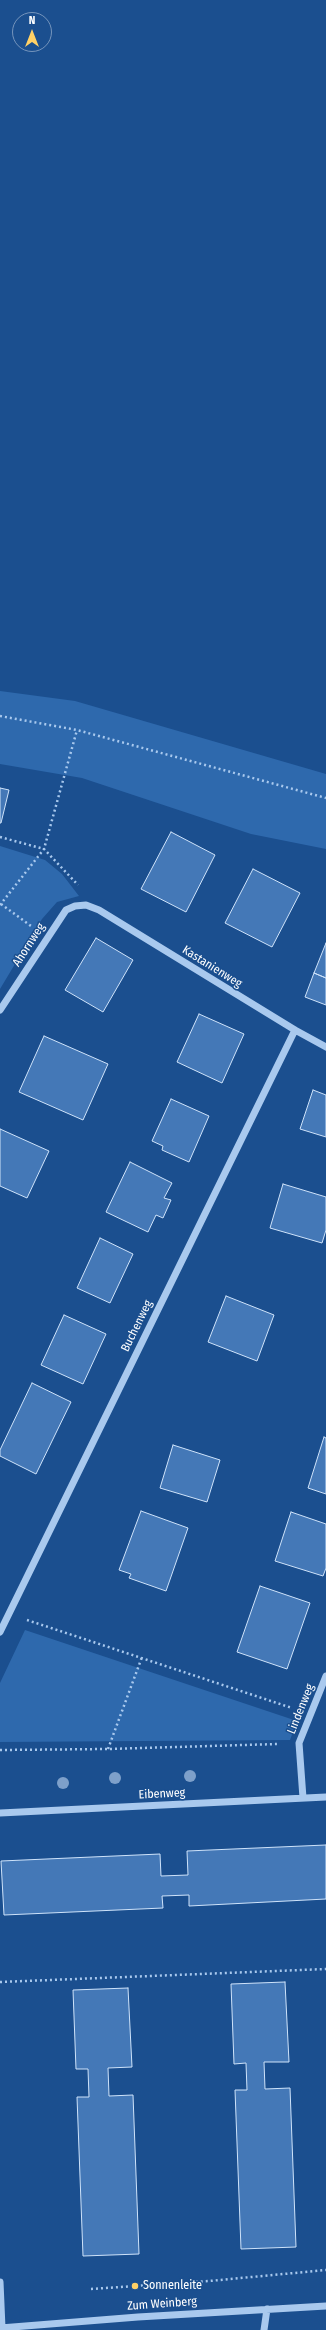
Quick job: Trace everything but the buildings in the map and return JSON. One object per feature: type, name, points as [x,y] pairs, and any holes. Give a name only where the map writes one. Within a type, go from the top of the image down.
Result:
[{"type":"street","name":"Ahornweg","points":[[0,1010],[66,910],[75,906],[86,905]]},
{"type":"street","name":"Kastanienweg","points":[[86,905],[99,910],[295,1030],[326,1047]]},
{"type":"street","name":"Buchenweg","points":[[0,1632],[295,1030]]},
{"type":"street","name":"Lindenweg","points":[[303,1798],[299,1743],[326,1676]]},
{"type":"street","name":"Eibenweg","points":[[0,1813],[326,1797]]},
{"type":"street","points":[[0,2282],[1,2328]]},
{"type":"street","name":"Zum Weinberg","points":[[1,2328],[326,2306]]},
{"type":"street","points":[[264,2330],[267,2309]]},
{"type":"path","points":[[0,716],[77,730],[326,798]]},
{"type":"path","points":[[47,938],[0,904],[44,849],[77,730]]},
{"type":"path","points":[[0,837],[44,849],[84,891],[86,905]]},
{"type":"path","points":[[8,1614],[311,1714]]},
{"type":"path","points":[[108,1749],[142,1657]]},
{"type":"path","points":[[0,1750],[108,1749],[299,1743]]},
{"type":"path","points":[[0,1982],[326,1969]]},
{"type":"path","points":[[91,2289],[209,2281],[326,2270]]},
{"type":"shaded area","points":[[0,691],[75,701],[326,774],[326,849],[251,834],[82,778],[0,764]]},
{"type":"shaded area","points":[[0,846],[45,860],[62,874],[79,896],[57,902],[42,919],[0,989]]},
{"type":"shaded area","points":[[25,1630],[297,1721],[290,1740],[0,1742],[0,1683]]},
{"type":"place","name":"Sonnenleite","points":[[135,2286]]}]
